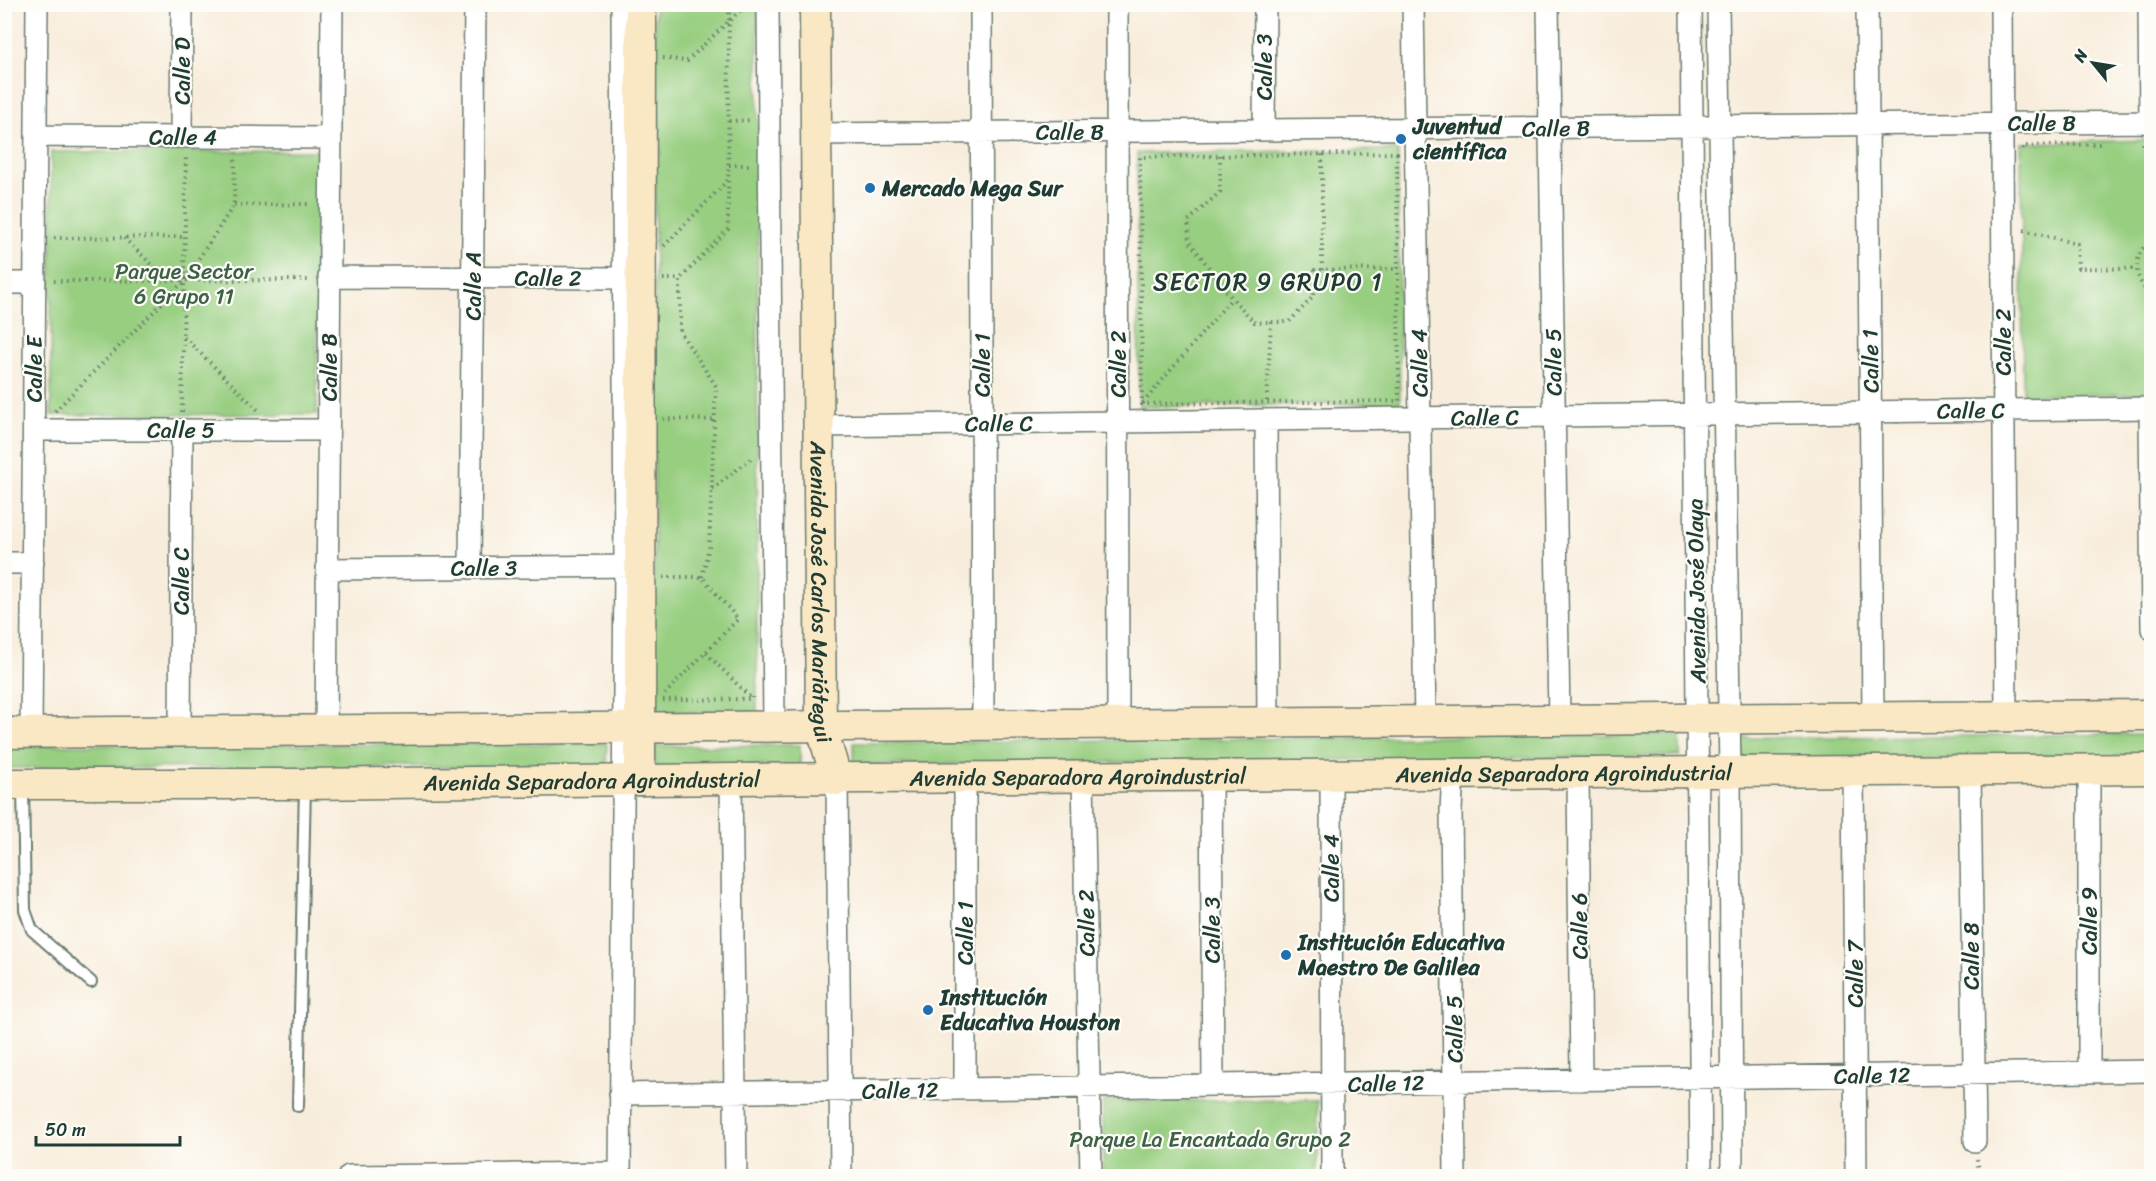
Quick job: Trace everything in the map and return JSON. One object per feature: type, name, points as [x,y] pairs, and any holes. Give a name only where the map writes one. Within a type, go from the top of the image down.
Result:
[{"type":"street","name":"Calle E","points":[[18,733],[33,563],[34,430],[41,282],[36,136],[37,4]]},
{"type":"street","name":"Calle D","points":[[182,4],[187,146]]},
{"type":"street","name":"Calle B","points":[[326,730],[332,4]]},
{"type":"street","name":"Calle A","points":[[471,568],[475,4]]},
{"type":"street","points":[[622,4],[623,278],[641,570]]},
{"type":"street","points":[[349,1176],[620,1175],[620,1094],[631,728],[641,570],[641,4]]},
{"type":"street","points":[[768,4],[774,727]]},
{"type":"street","name":"Avenida José Carlos Mariátegui","points":[[815,4],[821,726],[837,780],[841,1176]]},
{"type":"street","name":"Calle 1","points":[[981,4],[983,725]]},
{"type":"street","name":"Calle 2","points":[[1117,4],[1118,724]]},
{"type":"street","name":"Calle 3","points":[[1264,4],[1264,130]]},
{"type":"street","name":"Calle 4","points":[[1413,4],[1415,129],[1407,269],[1420,418],[1425,721]]},
{"type":"street","name":"Calle 5","points":[[1548,4],[1559,720]]},
{"type":"street","name":"Avenida José Olaya","points":[[1691,4],[1701,1176]]},
{"type":"street","name":"Avenida José Olaya","points":[[1718,4],[1730,772],[1732,1176]]},
{"type":"street","name":"Calle 1","points":[[1867,4],[1873,717]]},
{"type":"street","name":"Calle 2","points":[[2001,4],[2006,717]]},
{"type":"street","points":[[2149,4],[2151,129]]},
{"type":"street","name":"Calle B","points":[[816,134],[2002,123],[2151,129]]},
{"type":"street","name":"Calle 4","points":[[36,136],[187,146],[330,138]]},
{"type":"street","name":"Calle 2","points":[[329,278],[623,278]]},
{"type":"street","points":[[4,283],[41,282]]},
{"type":"street","points":[[2151,408],[2151,629]]},
{"type":"street","name":"Calle C","points":[[819,426],[1118,422],[1266,411],[1420,418],[2151,408]]},
{"type":"street","points":[[1266,411],[1268,722]]},
{"type":"street","name":"Calle 5","points":[[34,430],[182,421],[328,430]]},
{"type":"street","name":"Calle C","points":[[180,731],[182,421]]},
{"type":"street","points":[[4,563],[33,563]]},
{"type":"street","name":"Calle 3","points":[[327,569],[641,570]]},
{"type":"street","points":[[18,733],[2151,715]]},
{"type":"street","name":"Calle 9","points":[[2089,769],[2089,1072]]},
{"type":"street","name":"Avenida Separadora Agroindustrial","points":[[14,784],[305,784],[2151,769]]},
{"type":"street","name":"Calle 8","points":[[1970,770],[1972,1074],[1975,1141]]},
{"type":"street","name":"Calle 7","points":[[1853,771],[1856,1176]]},
{"type":"street","name":"Calle 6","points":[[1578,773],[1581,1080]]},
{"type":"street","name":"Calle 5","points":[[1454,774],[1451,810],[1455,1176]]},
{"type":"street","name":"Calle 4","points":[[1331,775],[1332,1176]]},
{"type":"street","name":"Calle 3","points":[[1211,776],[1213,1085]]},
{"type":"street","name":"Calle 1","points":[[965,777],[965,1089]]},
{"type":"street","name":"Calle 2","points":[[1083,777],[1091,1176]]},
{"type":"street","points":[[731,779],[736,1176]]},
{"type":"street","name":"Calle 12","points":[[620,1094],[2151,1071]]},
{"type":"lane","points":[[14,784],[26,910],[32,930],[91,982]]},
{"type":"lane","points":[[298,1106],[305,784]]},
{"type":"path","points":[[702,577],[709,548],[716,386],[680,333],[680,279],[728,229],[729,4]]},
{"type":"path","points":[[660,69],[660,57],[687,62],[747,4]]},
{"type":"path","points":[[752,108],[752,131]]},
{"type":"path","points":[[729,121],[752,120]]},
{"type":"path","points":[[2151,129],[2143,144],[2151,179]]},
{"type":"path","points":[[1221,130],[1220,192],[1188,221],[1189,241],[1232,298],[1254,322],[1289,322],[1313,297],[1315,270],[1407,269]]},
{"type":"path","points":[[2024,158],[2024,146],[2107,144]]},
{"type":"path","points":[[182,421],[187,146]]},
{"type":"path","points":[[1397,153],[1407,269],[1398,401],[1266,411],[1142,404],[1140,157],[1397,153]]},
{"type":"path","points":[[34,430],[184,281],[234,205],[235,154]]},
{"type":"path","points":[[752,154],[752,177]]},
{"type":"path","points":[[1322,154],[1322,270]]},
{"type":"path","points":[[729,165],[752,165]]},
{"type":"path","points":[[659,239],[659,250],[728,180]]},
{"type":"path","points":[[234,205],[315,204]]},
{"type":"path","points":[[54,226],[54,249]]},
{"type":"path","points":[[2024,242],[2024,230],[2077,244],[2078,268],[2136,269]]},
{"type":"path","points":[[54,238],[185,237]]},
{"type":"path","points":[[124,238],[168,281]]},
{"type":"path","points":[[2151,238],[2142,248],[2136,269],[2138,280],[2151,298],[2148,313],[2151,325]]},
{"type":"path","points":[[41,282],[54,270]]},
{"type":"path","points":[[41,282],[329,278]]},
{"type":"path","points":[[660,279],[680,279]]},
{"type":"path","points":[[1118,422],[1142,404],[1232,298]]},
{"type":"path","points":[[1266,411],[1271,322]]},
{"type":"path","points":[[183,337],[259,411],[248,411]]},
{"type":"path","points":[[54,400],[54,412]]},
{"type":"path","points":[[170,411],[182,421]]},
{"type":"path","points":[[182,421],[193,411]]},
{"type":"path","points":[[54,412],[66,412]]},
{"type":"path","points":[[659,419],[714,420]]},
{"type":"path","points":[[712,489],[752,458],[752,469]]},
{"type":"path","points":[[641,570],[702,577],[738,619],[659,700],[752,699],[752,688]]},
{"type":"green space","points":[[655,5],[758,5],[757,712],[654,712]]},
{"type":"green space","points":[[2151,140],[2151,394],[2023,395],[2021,143]]},
{"type":"green space","points":[[1398,150],[1400,403],[1139,407],[1137,153]]},
{"type":"green space","name":"Parque Sector 6 Grupo 11","points":[[318,151],[317,414],[51,415],[51,152]]},
{"type":"green space","points":[[1680,734],[1680,756],[854,765],[854,743]]},
{"type":"green space","points":[[2151,734],[2151,756],[1742,760],[1742,738]]},
{"type":"green space","points":[[607,744],[606,767],[5,768],[4,745]]},
{"type":"green space","points":[[800,745],[800,766],[655,767],[655,746]]},
{"type":"green space","name":"Parque La Encantada Grupo 2","points":[[1318,1100],[1317,1176],[1103,1176],[1103,1101]]},
{"type":"place","name":"Juventud científica","points":[[1401,139]]},
{"type":"place","name":"Mercado Mega Sur","points":[[870,188]]},
{"type":"place","name":"Institución Educativa Maestro De Galilea","points":[[1286,955]]},
{"type":"place","name":"Institución Educativa Houston","points":[[928,1010]]},
{"type":"district","name":"SECTOR 9 GRUPO 1","points":[[1268,282]]}]
